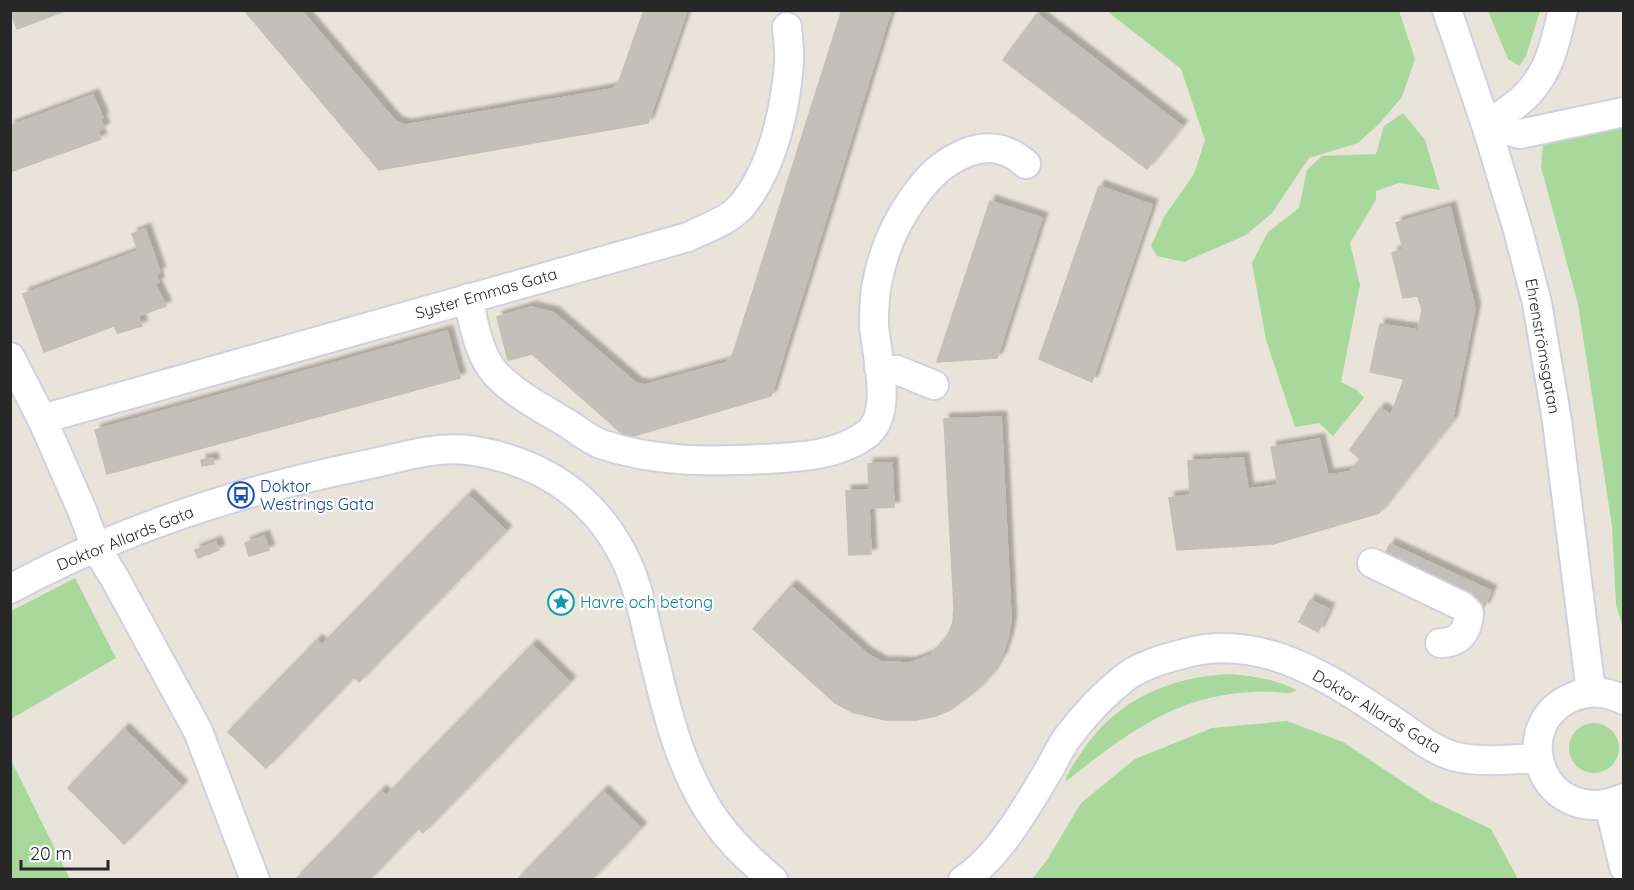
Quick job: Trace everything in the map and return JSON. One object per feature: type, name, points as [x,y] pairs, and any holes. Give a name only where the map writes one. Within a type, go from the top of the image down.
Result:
[{"type":"street","name":"Ehrenströmsgatan","points":[[1447,10],[1486,125],[1518,230],[1537,303],[1557,421],[1591,692]]},
{"type":"street","points":[[1486,125],[1512,108],[1538,82],[1548,62],[1563,10]]},
{"type":"street","name":"Syster Emmas Gata","points":[[42,419],[688,237],[724,219],[743,205],[771,151],[781,115],[789,63],[788,27]]},
{"type":"street","points":[[1486,125],[1520,134],[1623,112]]},
{"type":"street","points":[[468,298],[482,351],[497,375],[513,388],[598,443],[629,453],[671,459],[717,461],[798,457],[844,447],[869,432],[878,416],[883,396],[874,324],[876,285],[883,258],[898,220],[921,186],[949,159],[982,147],[1002,149],[1015,154],[1026,164]]},
{"type":"street","points":[[10,357],[42,419],[96,548],[198,731],[255,879]]},
{"type":"street","points":[[879,368],[897,370],[934,385]]},
{"type":"street","name":"Doktor Allards Gata","points":[[10,589],[150,525],[241,495],[326,472],[441,449],[467,450],[519,461],[550,475],[580,498],[611,534],[628,564],[640,603],[671,730],[688,774],[719,826],[751,861],[773,879]]},
{"type":"street","points":[[1372,563],[1462,606],[1469,613],[1463,634],[1450,643],[1440,643]]},
{"type":"street","name":"Doktor Allards Gata","points":[[963,879],[1000,847],[1066,739],[1100,700],[1129,675],[1160,660],[1202,649],[1226,647],[1276,655],[1342,687],[1428,745],[1457,757],[1494,760],[1539,758]]},
{"type":"street","points":[[1623,700],[1612,695],[1591,692],[1568,699],[1550,713],[1540,735],[1539,758],[1543,773],[1552,786],[1564,796],[1578,803],[1593,806],[1616,801],[1623,867]]},
{"type":"green space","points":[[1107,11],[1399,11],[1415,59],[1402,97],[1379,124],[1358,143],[1309,158],[1272,213],[1246,235],[1184,262],[1157,256],[1151,246],[1164,217],[1194,174],[1205,140],[1181,69]]},
{"type":"green space","points":[[1488,11],[1540,11],[1526,56],[1519,66],[1508,59]]},
{"type":"green space","points":[[1403,113],[1425,140],[1440,190],[1399,183],[1376,191],[1376,200],[1350,243],[1360,285],[1341,382],[1357,390],[1364,398],[1333,436],[1319,423],[1295,427],[1266,340],[1252,263],[1268,232],[1299,208],[1307,170],[1322,156],[1376,154],[1384,126]]},
{"type":"green space","points":[[1623,121],[1623,628],[1616,605],[1612,526],[1578,304],[1541,167],[1544,133]]},
{"type":"green space","points":[[75,578],[116,658],[11,719],[11,611]]},
{"type":"green space","points":[[1230,674],[1272,681],[1296,690],[1289,693],[1231,694],[1186,705],[1131,733],[1065,782],[1075,762],[1097,732],[1129,704],[1166,686],[1186,680]]},
{"type":"green space","points":[[1287,721],[1343,742],[1430,800],[1491,829],[1518,879],[1032,879],[1047,860],[1081,803],[1135,759],[1212,728]]},
{"type":"green space","points":[[1589,723],[1599,723],[1612,730],[1619,743],[1619,753],[1612,766],[1599,773],[1589,773],[1580,769],[1573,762],[1569,753],[1569,743],[1573,734],[1580,727]]},
{"type":"green space","points":[[11,760],[70,879],[11,879]]},
{"type":"building","points":[[10,10],[67,10],[17,29]]},
{"type":"building","points":[[244,10],[301,10],[396,122],[406,125],[612,89],[618,84],[644,10],[687,10],[648,123],[379,170]]},
{"type":"building","points":[[842,10],[891,10],[771,396],[627,438],[532,354],[508,360],[497,317],[531,307],[554,313],[636,383],[645,385],[725,363],[732,357]]},
{"type":"building","points":[[1037,14],[1182,126],[1147,169],[1003,60]]},
{"type":"building","points":[[93,95],[103,118],[100,119],[104,128],[98,131],[101,139],[10,172],[10,126]]},
{"type":"building","points":[[1099,186],[1152,205],[1092,382],[1039,359]]},
{"type":"building","points":[[990,201],[1042,218],[997,358],[937,362]]},
{"type":"building","points":[[1450,207],[1475,309],[1452,421],[1379,513],[1273,544],[1177,550],[1169,498],[1190,495],[1188,461],[1243,458],[1248,489],[1278,485],[1271,447],[1319,439],[1328,475],[1349,472],[1361,460],[1350,450],[1380,408],[1391,415],[1404,379],[1370,372],[1380,324],[1418,330],[1422,310],[1418,296],[1403,298],[1392,253],[1403,249],[1396,223]]},
{"type":"building","points":[[145,229],[160,272],[156,274],[159,282],[155,284],[166,306],[138,316],[142,326],[118,333],[114,326],[44,352],[23,294],[138,251],[132,234]]},
{"type":"building","points":[[447,331],[460,378],[107,474],[95,430]]},
{"type":"building","points":[[1001,417],[1011,620],[1002,656],[991,674],[977,690],[950,710],[935,716],[917,720],[885,720],[852,712],[835,703],[753,629],[791,586],[867,654],[881,662],[910,663],[931,655],[948,635],[953,622],[954,608],[944,419]]},
{"type":"building","points":[[212,458],[214,464],[202,466],[201,460]]},
{"type":"building","points":[[892,463],[894,507],[869,508],[871,554],[849,555],[846,491],[869,490],[868,464]]},
{"type":"building","points":[[468,495],[506,531],[359,682],[354,677],[266,768],[228,732],[317,640],[322,645]]},
{"type":"building","points":[[264,536],[269,550],[249,556],[245,543]]},
{"type":"building","points":[[216,542],[219,550],[198,558],[195,550]]},
{"type":"building","points":[[1390,544],[1491,591],[1484,608],[1382,560]]},
{"type":"building","points":[[1310,600],[1329,609],[1318,632],[1299,622]]},
{"type":"building","points":[[532,645],[570,682],[423,833],[418,828],[369,880],[295,880],[381,791],[386,796]]},
{"type":"building","points":[[124,729],[182,786],[124,844],[68,788]]},
{"type":"building","points":[[603,791],[641,828],[591,880],[517,880]]},
{"type":"place","name":"Doktor Westrings Gata","points":[[241,495]]},
{"type":"place","name":"Havre och betong","points":[[561,602]]}]
